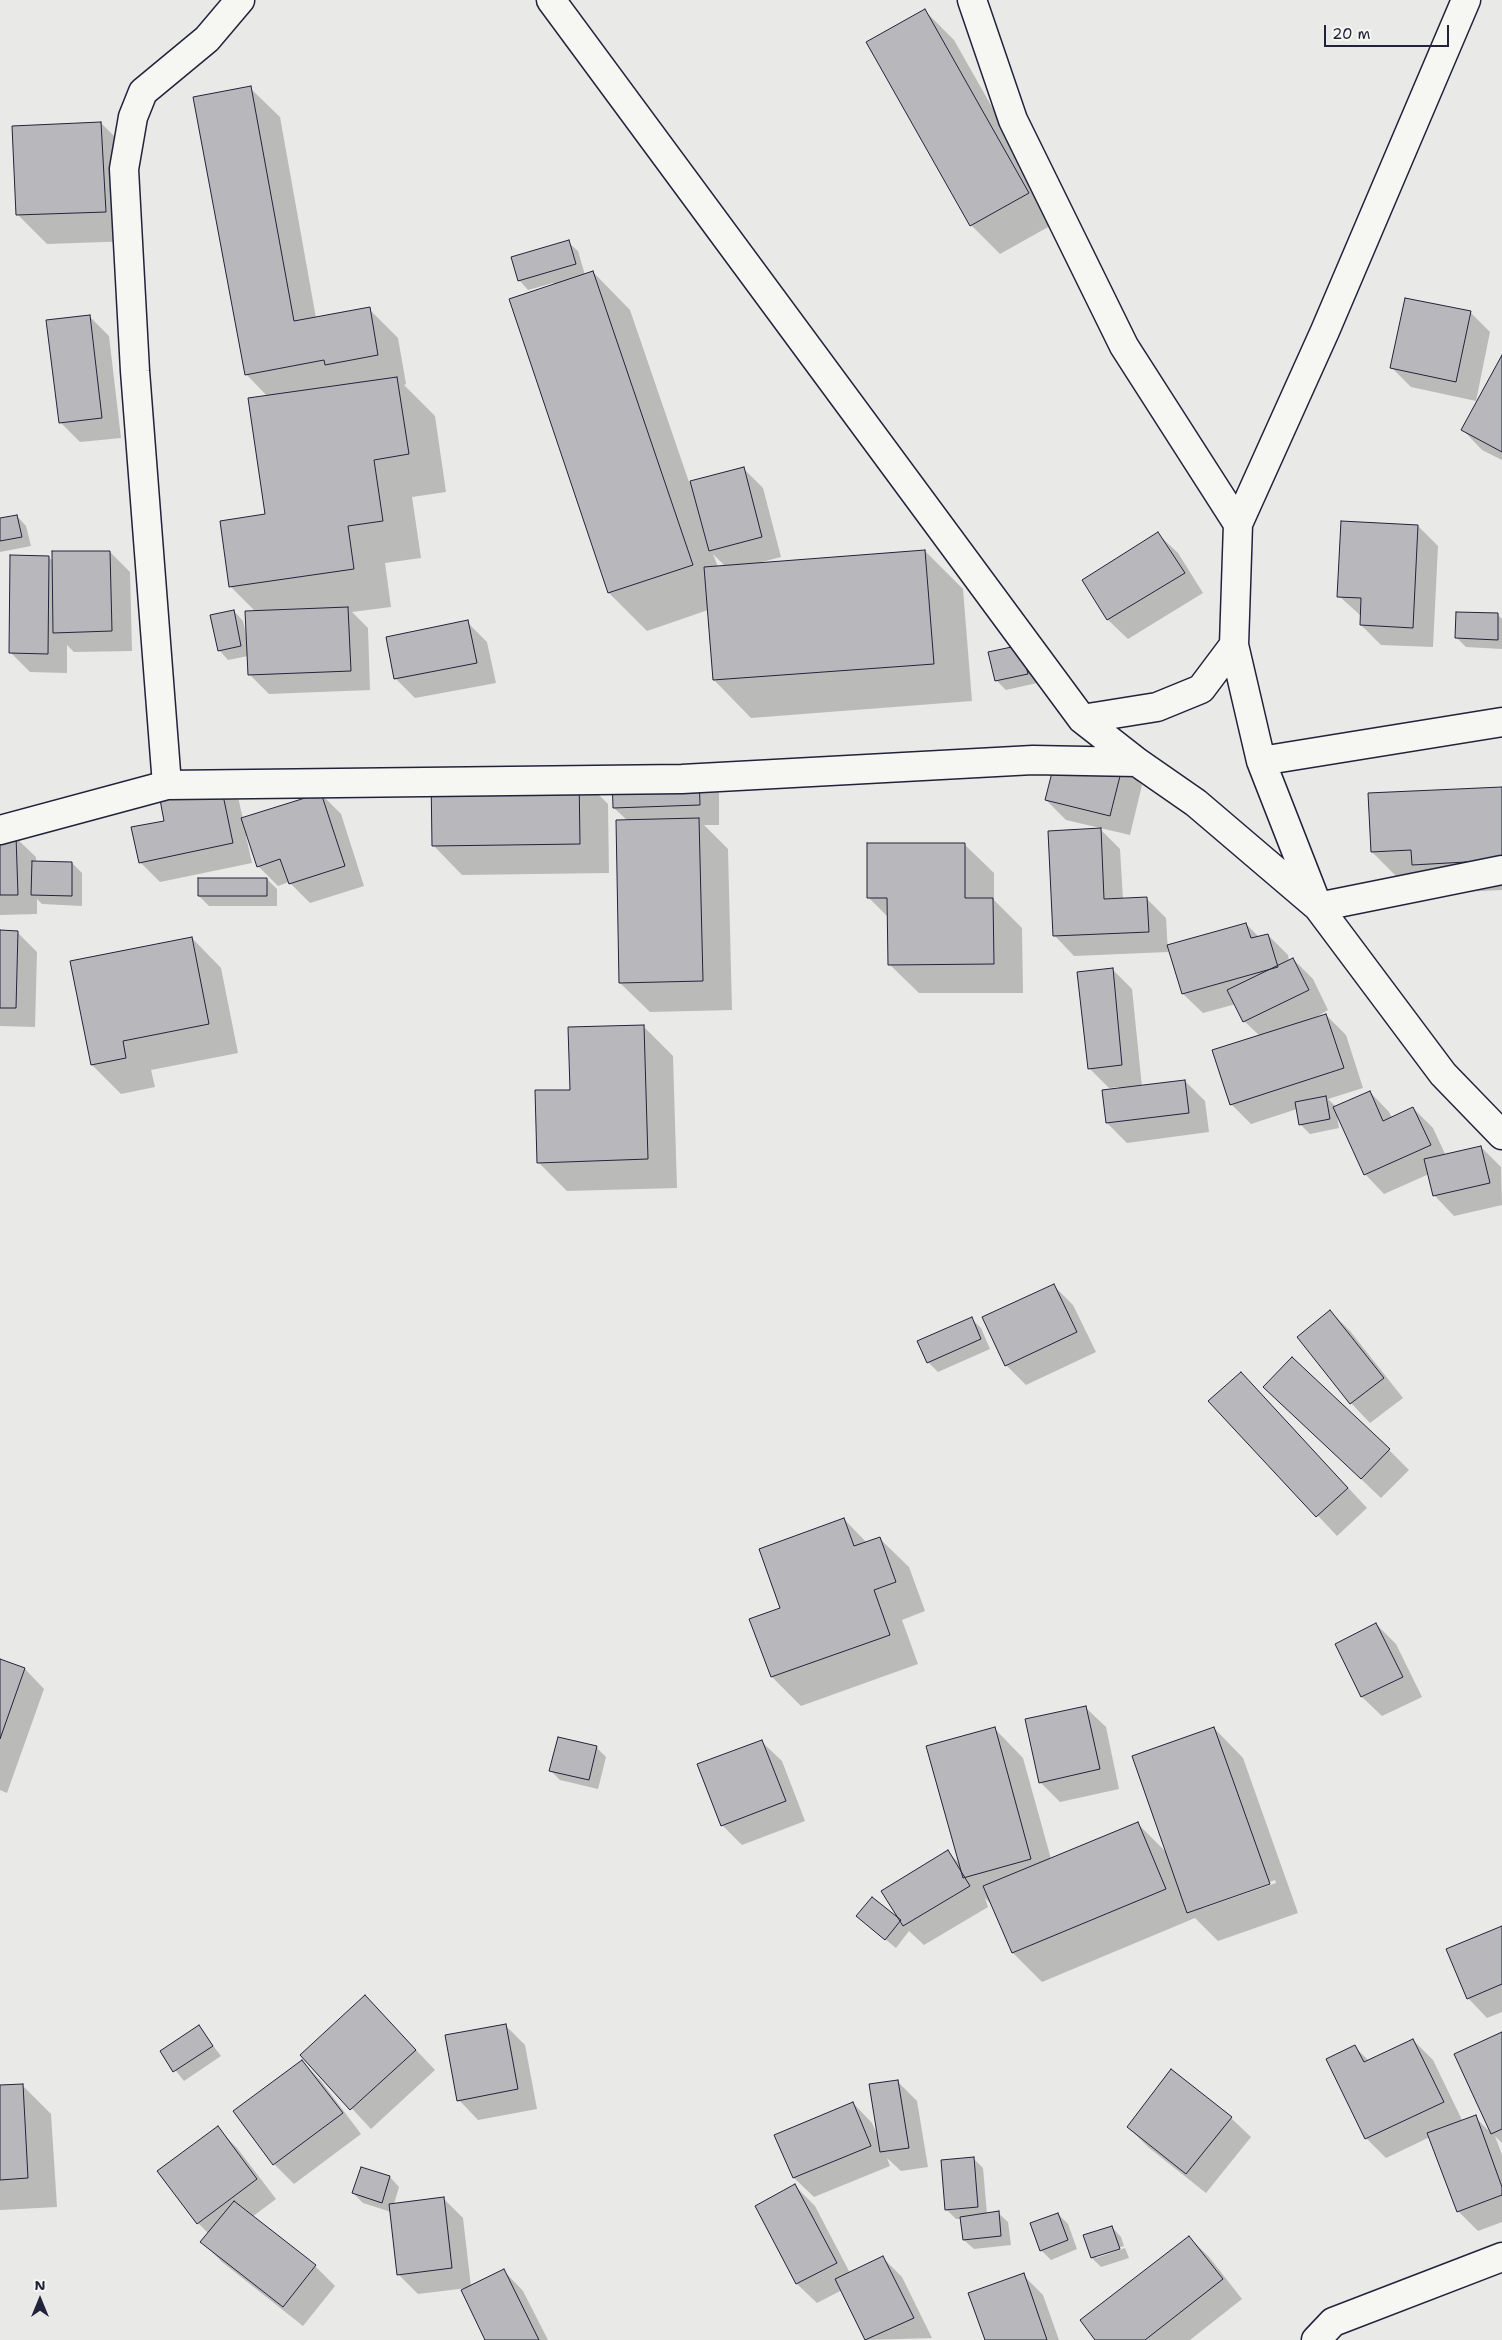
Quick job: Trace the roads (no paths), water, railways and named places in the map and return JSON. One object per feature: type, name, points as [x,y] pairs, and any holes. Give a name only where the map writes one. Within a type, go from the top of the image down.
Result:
[{"type":"street","points":[[167,785],[135,371],[124,169],[132,117],[143,92],[207,39],[240,0]]},
{"type":"street","points":[[551,0],[1082,719],[1137,762],[1196,802],[1318,907],[1443,1074],[1502,1135]]},
{"type":"street","points":[[972,0],[1013,120],[1124,346],[1238,524]]},
{"type":"street","points":[[1318,907],[1261,761],[1234,644],[1238,524],[1325,331],[1466,0]]},
{"type":"street","points":[[1082,719],[1157,707],[1200,689],[1234,644]]},
{"type":"street","points":[[1261,761],[1502,722]]},
{"type":"street","points":[[0,830],[167,785],[682,779],[1032,760],[1137,762]]},
{"type":"street","points":[[1318,907],[1502,870]]},
{"type":"street","points":[[1316,2340],[1333,2322],[1502,2257]]}]
